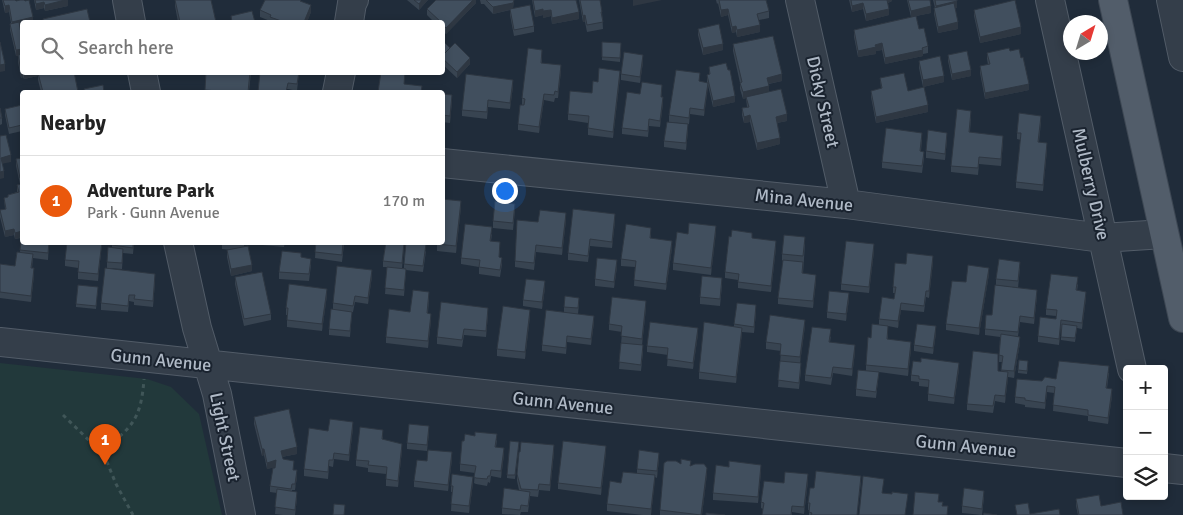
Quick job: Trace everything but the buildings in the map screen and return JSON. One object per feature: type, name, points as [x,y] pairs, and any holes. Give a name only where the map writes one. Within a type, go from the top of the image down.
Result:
[{"type":"main road","points":[[1113,0],[1183,318]]},
{"type":"street","points":[[127,0],[132,20]]},
{"type":"street","points":[[349,20],[354,0]]},
{"type":"street","name":"Dicky Street","points":[[800,0],[846,204]]},
{"type":"street","name":"Mulberry Drive","points":[[1050,0],[1131,365]]},
{"type":"street","points":[[1171,0],[1183,57]]},
{"type":"street","points":[[143,75],[146,90]]},
{"type":"street","points":[[337,90],[340,75]]},
{"type":"street","name":"Mina Avenue","points":[[445,163],[846,204],[1102,238],[1164,234]]},
{"type":"street","name":"Light Street","points":[[179,245],[197,328],[217,394],[241,515]]},
{"type":"street","name":"Gunn Avenue","points":[[0,342],[1123,464]]},
{"type":"street","points":[[1168,468],[1183,470]]},
{"type":"path","points":[[100,452],[126,430],[136,418],[141,404],[146,357]]},
{"type":"path","points":[[63,415],[100,452],[107,462],[116,484],[133,515]]},
{"type":"green space","points":[[0,363],[147,379],[171,387],[199,414],[222,515],[0,515]]},
{"type":"place","name":"Adventure Park","points":[[105,465]]}]
